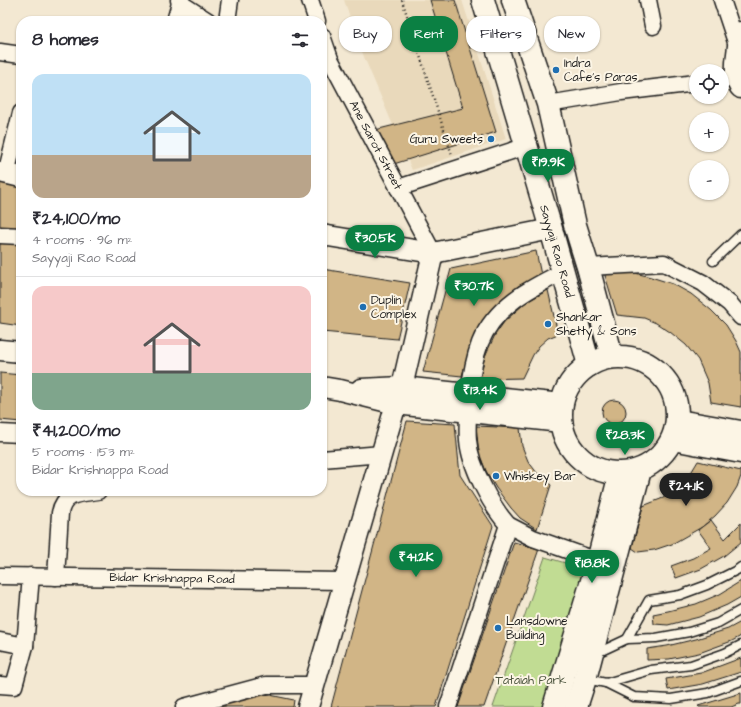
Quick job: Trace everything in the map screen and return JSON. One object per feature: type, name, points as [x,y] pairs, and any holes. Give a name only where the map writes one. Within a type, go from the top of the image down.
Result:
[{"type":"main road","name":"Sayyaji Rao Road","points":[[483,0],[527,146],[589,365]]},
{"type":"main road","name":"Sayyaji Rao Road","points":[[513,0],[548,104],[574,225],[588,267],[612,358]]},
{"type":"main road","points":[[630,358],[646,363],[660,374],[671,388],[677,404],[676,430],[665,452],[654,463],[630,472],[603,472],[588,464],[574,453],[566,438],[561,413],[567,388],[577,375],[589,365],[600,360],[630,358]]},
{"type":"main road","points":[[676,430],[741,432]]},
{"type":"main road","points":[[676,430],[741,452]]},
{"type":"main road","points":[[576,707],[581,678],[580,654],[598,561],[630,472]]},
{"type":"main road","points":[[580,654],[630,472]]},
{"type":"main road","points":[[554,707],[581,678]]},
{"type":"street","points":[[228,16],[230,0]]},
{"type":"street","points":[[310,0],[315,16]]},
{"type":"street","points":[[648,0],[652,26]]},
{"type":"street","points":[[722,0],[739,38],[733,82]]},
{"type":"street","points":[[176,16],[178,1],[200,16]]},
{"type":"street","points":[[0,52],[16,54]]},
{"type":"street","name":"Ane Sarot Street","points":[[327,61],[433,253]]},
{"type":"street","points":[[548,104],[621,92],[689,84]]},
{"type":"street","points":[[9,174],[16,138]]},
{"type":"street","points":[[398,188],[527,146]]},
{"type":"street","points":[[327,235],[433,253],[551,229]]},
{"type":"street","points":[[0,236],[16,236]]},
{"type":"street","points":[[308,707],[343,581],[399,396],[433,253]]},
{"type":"street","points":[[588,267],[664,263],[703,283],[730,304],[741,317]]},
{"type":"street","points":[[563,272],[533,287],[511,301],[492,323],[481,342],[473,366],[468,403],[468,440],[474,466],[485,491],[508,525],[533,538],[598,561]]},
{"type":"street","points":[[0,350],[16,352]]},
{"type":"street","points":[[331,388],[561,413]]},
{"type":"street","points":[[0,433],[16,434]]},
{"type":"street","points":[[327,459],[382,454]]},
{"type":"street","points":[[56,577],[61,504],[65,499],[70,496]]},
{"type":"street","points":[[448,707],[508,525]]},
{"type":"street","name":"Bidar Krishnappa Road","points":[[0,576],[343,581]]},
{"type":"street","points":[[0,685],[14,686],[25,646],[31,576]]},
{"type":"street","points":[[0,641],[25,646]]},
{"type":"street","points":[[184,707],[266,685],[314,685]]},
{"type":"lane","points":[[713,261],[741,234]]},
{"type":"lane","points":[[627,639],[649,600],[680,595],[707,585],[738,570],[741,567]]},
{"type":"lane","points":[[580,654],[627,639],[656,638],[689,632],[718,622],[741,610]]},
{"type":"lane","points":[[581,678],[691,665],[741,645]]},
{"type":"lane","points":[[581,678],[634,697],[671,699],[708,693],[741,681]]},
{"type":"path","points":[[402,0],[456,169]]},
{"type":"shaded area","points":[[344,0],[462,0],[467,16],[466,52],[478,52],[506,139],[412,170],[362,52],[392,52],[392,16],[350,16]]},
{"type":"green space","name":"Tataiah Park","points":[[545,557],[589,570],[551,707],[493,707]]},
{"type":"building","points":[[430,0],[455,0],[466,35],[466,52],[471,52],[496,132],[381,168],[375,130],[463,108],[446,52],[458,52],[458,16],[435,16]]},
{"type":"building","points":[[0,175],[16,179],[16,229],[0,231]]},
{"type":"building","points":[[0,241],[16,241],[16,325],[0,323]]},
{"type":"building","points":[[536,251],[541,275],[518,286],[499,303],[481,325],[470,347],[462,376],[423,372],[451,269]]},
{"type":"building","name":"Duplin Complex","points":[[327,270],[410,283],[397,339],[327,332]]},
{"type":"building","points":[[604,272],[635,273],[673,284],[691,294],[711,310],[726,325],[741,352],[741,407],[711,402],[708,383],[698,360],[686,345],[670,332],[656,323],[644,318],[617,315]]},
{"type":"building","points":[[548,290],[558,334],[548,338],[539,346],[522,378],[479,379],[485,356],[495,335],[504,322],[525,303]]},
{"type":"building","points":[[0,373],[16,375],[16,422],[0,420]]},
{"type":"building","points":[[614,400],[619,401],[625,407],[625,417],[619,423],[614,424],[609,423],[603,417],[602,412],[603,407],[609,401]]},
{"type":"building","points":[[407,421],[455,424],[460,475],[493,526],[436,707],[331,707]]},
{"type":"building","points":[[476,426],[520,428],[522,446],[528,461],[537,473],[551,485],[537,529],[520,518],[496,488],[486,471],[479,454]]},
{"type":"building","points":[[698,461],[741,471],[741,476],[737,487],[727,503],[702,527],[672,544],[654,550],[638,552],[632,548],[643,506],[663,498],[674,491],[692,471]]},
{"type":"building","points":[[711,520],[725,539],[741,523],[741,542],[724,556],[701,569],[676,578],[671,566],[693,558],[711,548],[698,530]]},
{"type":"building","name":"Lansdowne Building","points":[[514,542],[539,549],[484,707],[458,707]]},
{"type":"building","points":[[741,581],[741,597],[727,605],[699,617],[668,625],[654,624],[653,614],[696,604],[720,594]]},
{"type":"building","points":[[741,622],[741,636],[732,641],[699,653],[669,659],[647,660],[647,649],[696,639],[728,629]]},
{"type":"building","points":[[741,658],[741,672],[703,684],[668,690],[666,679],[701,673]]},
{"type":"building","points":[[260,693],[294,700],[293,707],[214,707]]},
{"type":"building","points":[[741,693],[741,704],[731,707],[698,706]]},
{"type":"place","name":"Indra Cafe's Paras","points":[[556,70]]},
{"type":"place","name":"Guru Sweets","points":[[491,139]]},
{"type":"place","name":"Duplin Complex","points":[[363,307]]},
{"type":"place","name":"Shankar Shetty & Sons","points":[[548,324]]},
{"type":"place","name":"Whiskey Bar","points":[[496,476]]},
{"type":"place","name":"Lansdowne Building","points":[[498,628]]}]
